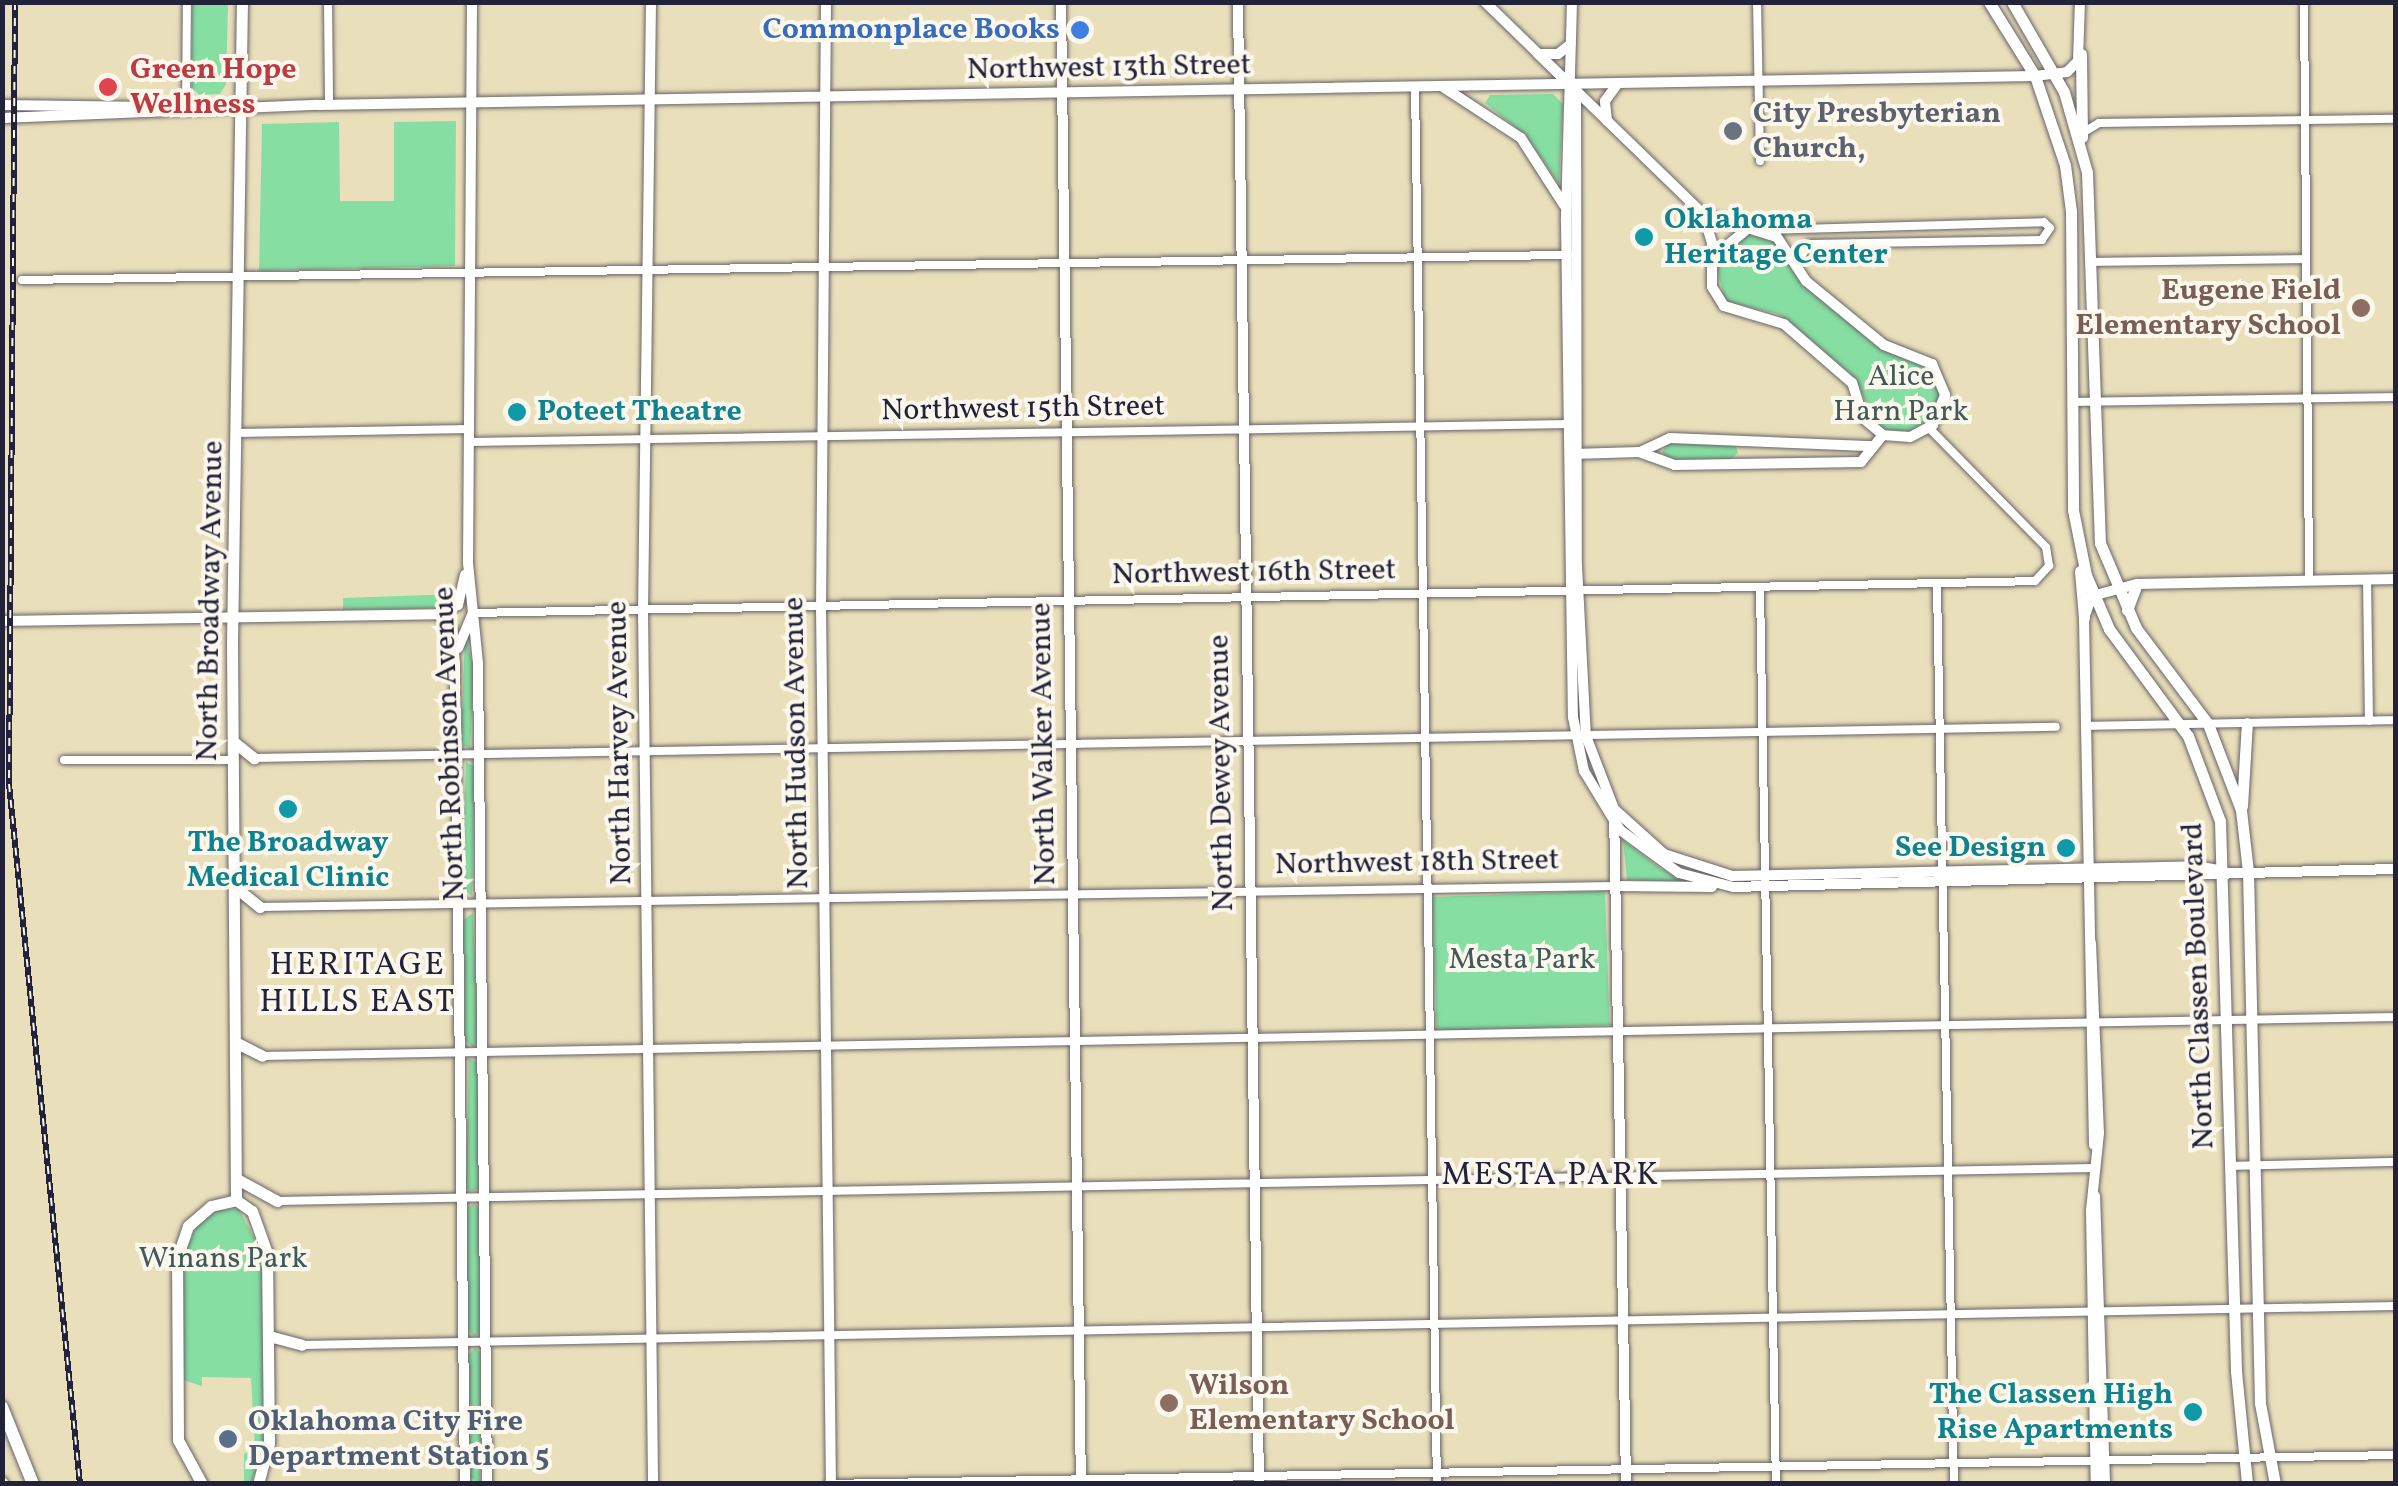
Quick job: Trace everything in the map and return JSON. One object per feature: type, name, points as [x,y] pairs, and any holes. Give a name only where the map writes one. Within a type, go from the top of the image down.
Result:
[{"type":"highway","points":[[2,1406],[33,1484]]},
{"type":"main road","name":"North Broadway Avenue","points":[[236,1200],[233,618],[242,2]]},
{"type":"main road","name":"North Classen Boulevard","points":[[1989,2],[2035,76],[2065,165],[2072,262],[2072,510],[2092,596],[2119,645],[2181,724],[2216,804],[2224,872],[2234,1310],[2246,1484]]},
{"type":"main road","name":"North Classen Boulevard","points":[[2012,2],[2057,75],[2082,136],[2091,262],[2096,527],[2115,588],[2208,724],[2241,810],[2248,872],[2257,1309],[2268,1458],[2274,1484]]},
{"type":"main road","points":[[2081,54],[2082,136]]},
{"type":"main road","points":[[2072,262],[2091,262]]},
{"type":"main road","points":[[2080,552],[2084,618]]},
{"type":"main road","points":[[2127,610],[2137,584]]},
{"type":"main road","points":[[2241,810],[2246,723]]},
{"type":"main road","points":[[234,741],[254,758]]},
{"type":"main road","points":[[235,887],[260,907]]},
{"type":"main road","points":[[237,1044],[262,1056]]},
{"type":"main road","points":[[237,1179],[277,1201]]},
{"type":"main road","points":[[202,1484],[178,1440],[177,1258],[188,1226],[211,1206],[236,1200],[252,1211],[267,1244],[269,1336],[264,1470],[258,1484]]},
{"type":"main road","points":[[269,1336],[302,1345]]},
{"type":"street","points":[[186,108],[187,2]]},
{"type":"street","points":[[328,2],[329,105]]},
{"type":"street","name":"North Robinson Avenue","points":[[472,2],[468,563],[480,756],[488,1484]]},
{"type":"street","name":"North Harvey Avenue","points":[[651,2],[643,610],[653,1484]]},
{"type":"street","name":"North Hudson Avenue","points":[[826,2],[821,606],[829,1484]]},
{"type":"street","name":"North Walker Avenue","points":[[1061,2],[1066,601],[1081,1481]]},
{"type":"street","name":"North Dewey Avenue","points":[[1238,2],[1259,1480]]},
{"type":"street","points":[[1485,2],[1702,214],[1782,240],[1796,268],[1884,345],[1932,364],[1945,394],[1929,428],[1910,437],[1882,435],[1864,418],[1852,382],[1784,324],[1724,306],[1712,287],[1712,258],[1702,214]]},
{"type":"street","points":[[1570,254],[1577,222],[1572,2]]},
{"type":"street","points":[[1756,2],[1760,161]]},
{"type":"street","points":[[2057,75],[2072,68],[2081,54],[2080,2]]},
{"type":"street","points":[[2304,2],[2309,580]]},
{"type":"street","points":[[1538,54],[1558,54],[1572,44]]},
{"type":"street","points":[[1527,85],[1538,54]]},
{"type":"street","name":"Northwest 13th Street","points":[[5,118],[329,105],[1527,85],[1574,88],[1618,83],[2057,75]]},
{"type":"street","points":[[1604,120],[1605,102],[1618,83]]},
{"type":"street","points":[[1415,87],[1437,1484]]},
{"type":"street","points":[[1442,87],[1521,138],[1577,222]]},
{"type":"street","points":[[1574,88],[1566,210],[1575,592],[1584,771],[1614,823],[1666,866],[1733,887]]},
{"type":"street","name":"Northwest 13th Street","points":[[5,105],[117,102],[163,109]]},
{"type":"street","points":[[2084,111],[2099,123]]},
{"type":"street","points":[[1576,132],[1587,119],[1604,120]]},
{"type":"street","points":[[2082,136],[2099,123],[2396,119]]},
{"type":"street","points":[[1712,258],[1728,239],[1754,230],[2044,222],[2050,232],[2042,240],[1809,244],[1798,252],[1796,268]]},
{"type":"street","points":[[1908,226],[1908,242]]},
{"type":"street","points":[[22,280],[1570,254]]},
{"type":"street","points":[[2091,262],[2306,259]]},
{"type":"street","points":[[2074,402],[2396,397]]},
{"type":"street","name":"Northwest 15th Street","points":[[470,442],[1572,424]]},
{"type":"street","name":"Northwest 16th Street","points":[[473,614],[2035,581],[2049,566],[2046,546],[1929,428]]},
{"type":"street","points":[[238,433],[470,429]]},
{"type":"street","points":[[1639,452],[1674,466],[1861,462],[1882,435]]},
{"type":"street","points":[[1572,454],[1639,452],[1670,438],[1728,437],[1742,443],[1873,446]]},
{"type":"street","points":[[1742,443],[1743,464]]},
{"type":"street","points":[[6,621],[438,614],[458,605],[468,563]]},
{"type":"street","points":[[2105,1484],[2100,1460],[2084,618],[2092,596],[2137,584],[2396,578]]},
{"type":"street","points":[[2367,579],[2369,721]]},
{"type":"street","points":[[1937,586],[1954,1484]]},
{"type":"street","points":[[1760,589],[1776,1484]]},
{"type":"street","points":[[438,614],[452,630],[455,666]]},
{"type":"street","points":[[455,666],[462,627],[473,614]]},
{"type":"street","name":"North Robinson Avenue","points":[[455,666],[464,1484]]},
{"type":"street","points":[[2086,726],[2396,720]]},
{"type":"street","points":[[254,758],[2056,727]]},
{"type":"street","points":[[1580,736],[1614,808],[1646,841],[1682,863],[1724,875],[1765,881],[1943,878],[2088,874],[2145,866],[2214,866],[2224,872]]},
{"type":"street","points":[[64,760],[234,760]]},
{"type":"street","points":[[1614,808],[1626,1484]]},
{"type":"street","points":[[2145,866],[2145,879]]},
{"type":"street","points":[[2088,874],[2145,879],[2224,872],[2396,869]]},
{"type":"street","points":[[1615,886],[1733,887],[1765,881]]},
{"type":"street","name":"Northwest 18th Street","points":[[260,907],[1615,886]]},
{"type":"street","points":[[262,1056],[2396,1017]]},
{"type":"street","points":[[2231,1166],[2396,1162]]},
{"type":"street","points":[[277,1201],[2094,1168]]},
{"type":"street","points":[[302,1345],[2396,1306]]},
{"type":"street","points":[[829,1484],[1259,1480],[1436,1472],[2396,1454]]},
{"type":"street","points":[[2096,1484],[2100,1460]]},
{"type":"street","points":[[264,1470],[269,1484]]},
{"type":"green space","points":[[192,3],[228,3],[226,84],[220,94],[199,95],[192,87]]},
{"type":"green space","points":[[1553,94],[1563,104],[1559,184],[1526,136],[1485,103],[1490,95]]},
{"type":"green space","points":[[456,121],[455,266],[259,271],[262,124],[339,122],[340,201],[394,201],[394,122]]},
{"type":"green space","name":"Alice Harn Park","points":[[1747,234],[1775,242],[1798,279],[1883,350],[1931,369],[1940,393],[1932,418],[1906,434],[1881,428],[1850,373],[1778,314],[1725,301],[1716,265]]},
{"type":"green space","points":[[1668,442],[1735,444],[1738,453],[1730,460],[1671,461],[1662,453]]},
{"type":"green space","points":[[457,594],[454,604],[440,608],[343,610],[343,598]]},
{"type":"green space","points":[[465,633],[474,670],[470,749],[461,745]]},
{"type":"green space","points":[[466,762],[475,767],[472,896],[462,889]]},
{"type":"green space","points":[[1623,840],[1661,869],[1686,882],[1627,880]]},
{"type":"green space","name":"Mesta Park","points":[[1605,891],[1610,1025],[1437,1031],[1432,897]]},
{"type":"green space","points":[[473,913],[478,1041],[473,1047],[464,1040],[463,920]]},
{"type":"green space","points":[[469,1059],[477,1062],[480,1188],[472,1191],[466,1188]]},
{"type":"green space","points":[[474,1204],[479,1208],[481,1333],[474,1336],[468,1330],[466,1209]]},
{"type":"green space","name":"Winans Park","points":[[239,1209],[263,1255],[264,1448],[251,1483],[244,1482],[244,1454],[255,1447],[251,1378],[202,1377],[202,1386],[183,1380],[183,1256],[199,1222],[217,1210]]},
{"type":"green space","points":[[475,1348],[482,1354],[480,1484],[469,1477],[468,1355]]},
{"type":"railway","points":[[15,2],[9,784],[80,1484]]},
{"type":"place","name":"Commonplace Books","points":[[1080,30]]},
{"type":"place","name":"Green Hope Wellness","points":[[108,87]]},
{"type":"place","name":"City Presbyterian Church,","points":[[1733,131]]},
{"type":"place","name":"Oklahoma Heritage Center","points":[[1644,237]]},
{"type":"place","name":"Eugene Field Elementary School","points":[[2361,308]]},
{"type":"place","name":"Poteet Theatre","points":[[517,412]]},
{"type":"place","name":"The Broadway Medical Clinic","points":[[288,809]]},
{"type":"place","name":"See Design","points":[[2066,848]]},
{"type":"place","name":"Wilson Elementary School","points":[[1169,1403]]},
{"type":"place","name":"The Classen High Rise Apartments","points":[[2193,1412]]},
{"type":"place","name":"Oklahoma City Fire Department Station 5","points":[[228,1439]]},
{"type":"district","name":"HERITAGE HILLS EAST","points":[[358,986]]},
{"type":"district","name":"MESTA PARK","points":[[1551,1176]]}]
